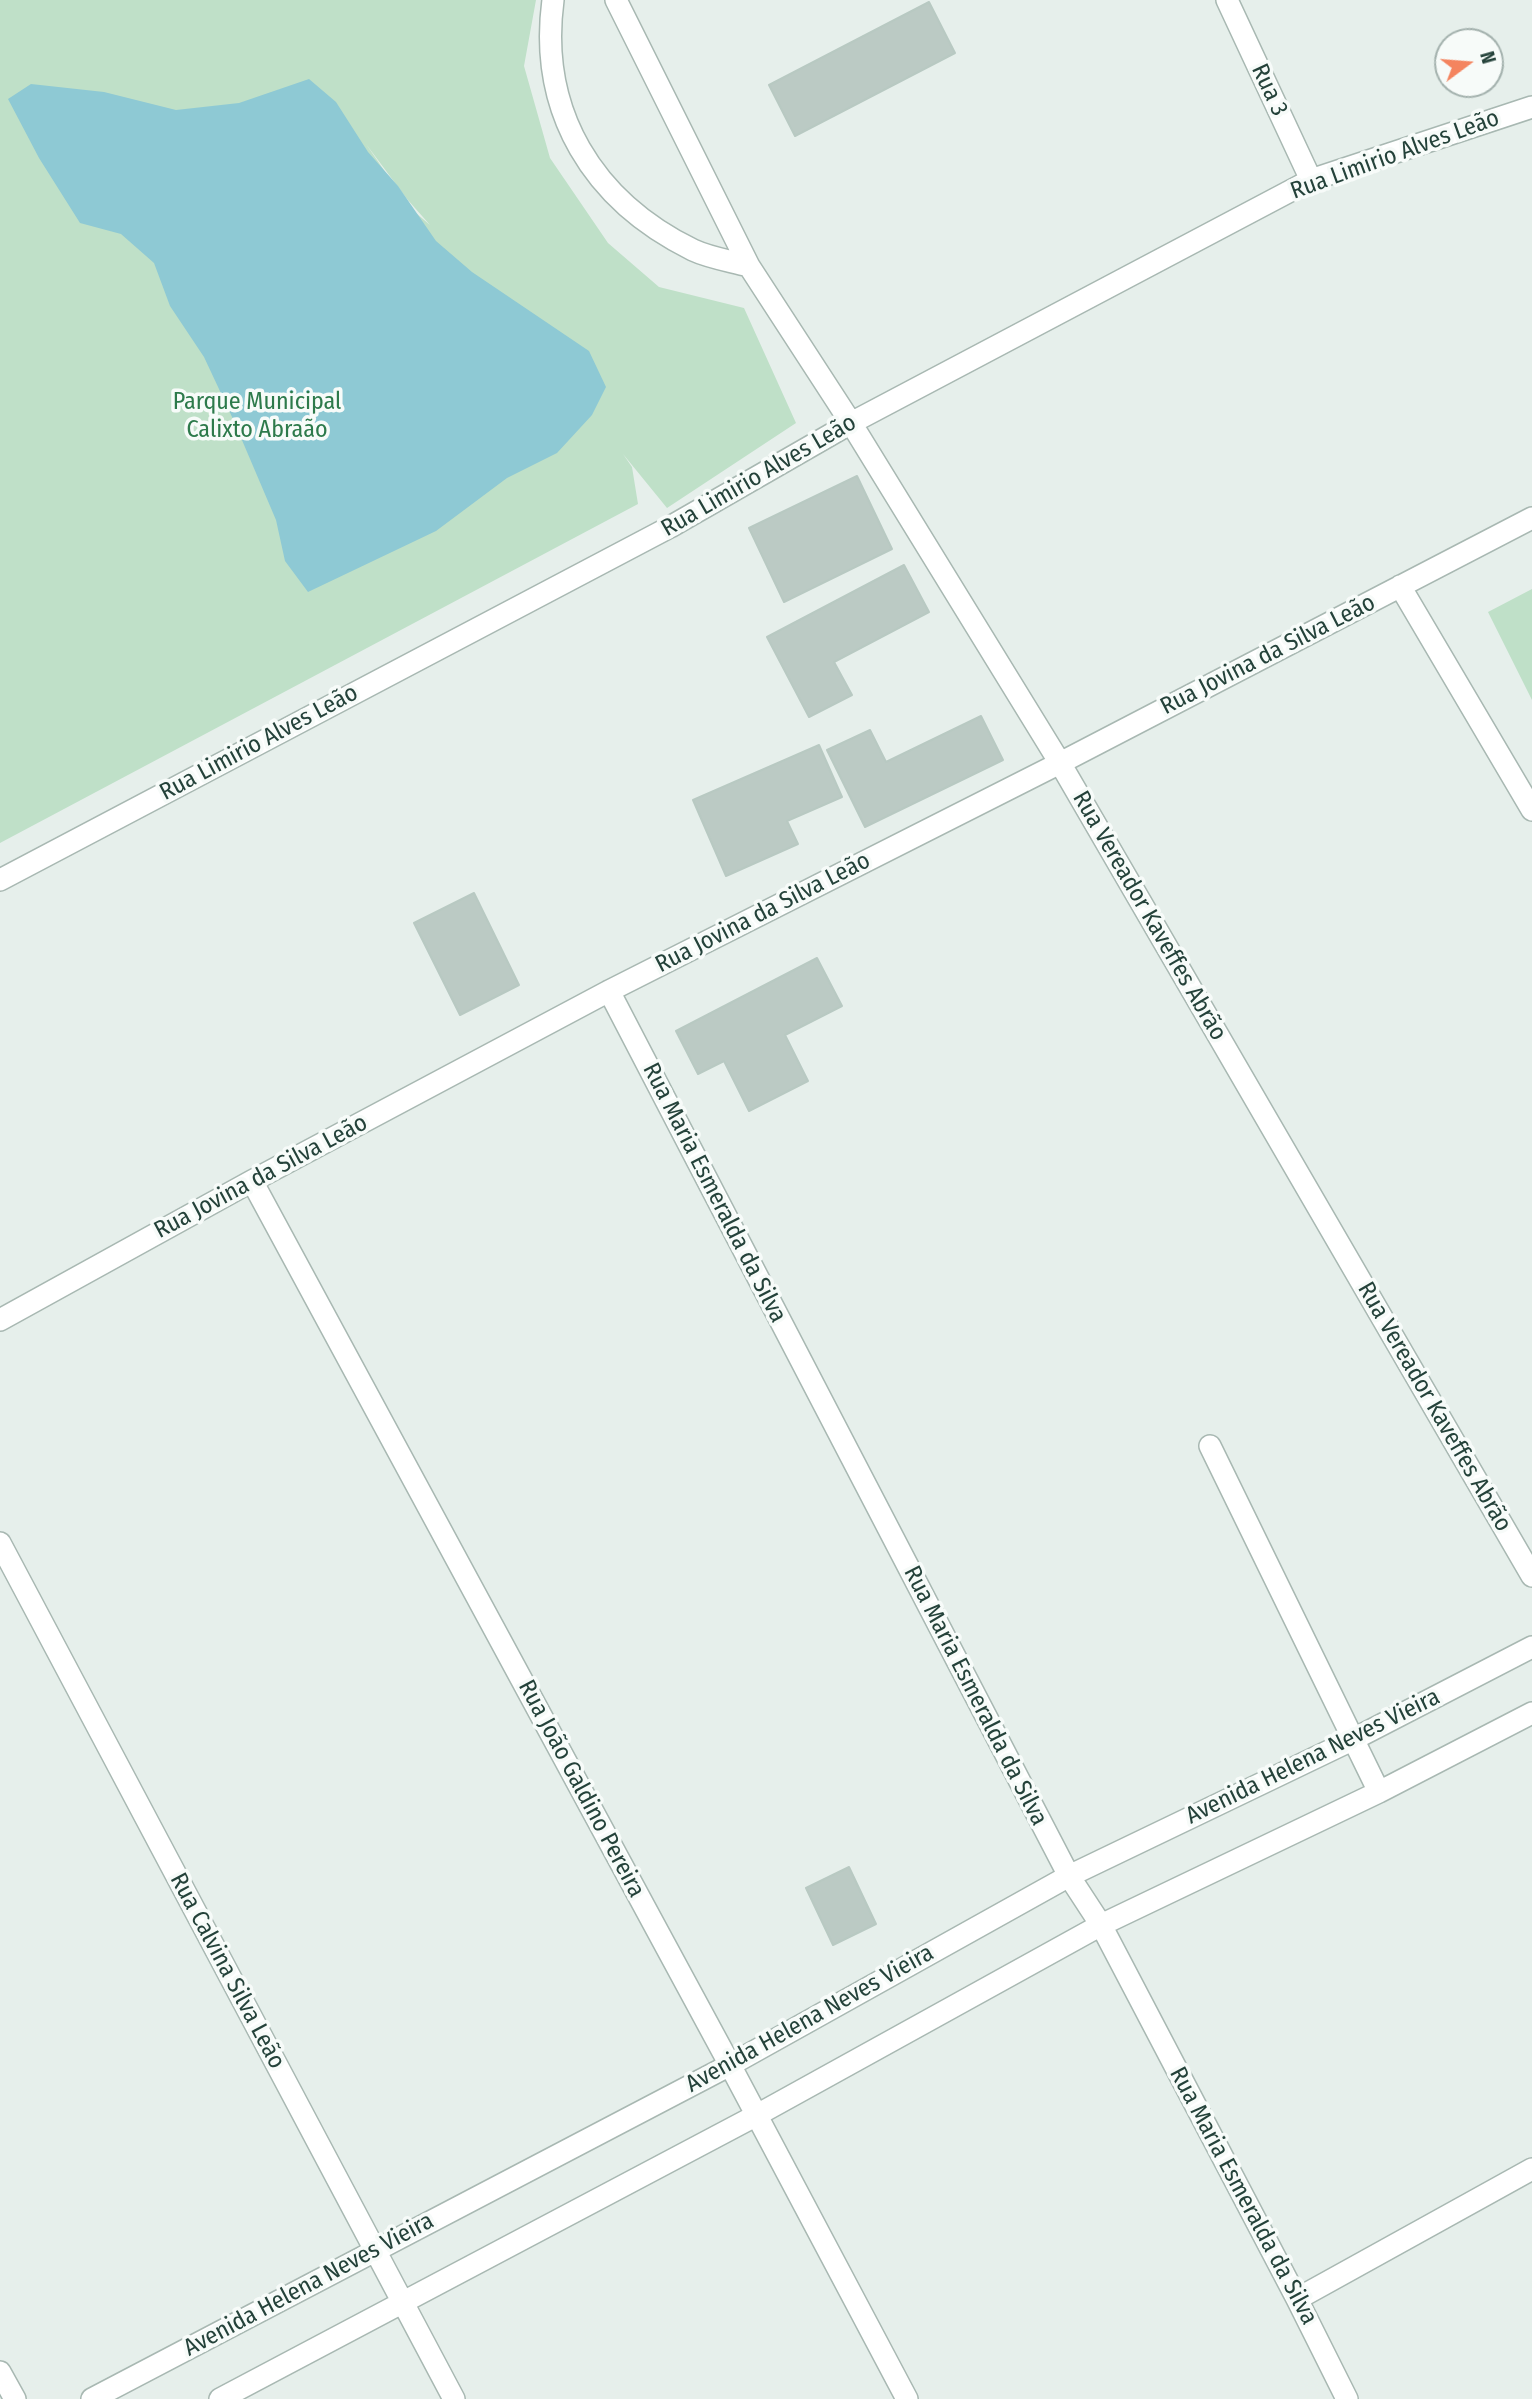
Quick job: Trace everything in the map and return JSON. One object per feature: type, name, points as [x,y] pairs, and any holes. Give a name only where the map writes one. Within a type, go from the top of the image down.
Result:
[{"type":"street","points":[[553,0],[549,30],[555,86],[574,139],[605,186],[646,224],[696,251],[749,266]]},
{"type":"street","name":"Rua Vereador Kaveffes Abrão","points":[[616,0],[749,266],[851,423],[1060,763],[1532,1577]]},
{"type":"street","name":"Rua 3","points":[[1227,0],[1311,180]]},
{"type":"street","name":"Rua Limirio Alves Leão","points":[[0,880],[670,527],[851,423],[1311,180],[1532,107]]},
{"type":"street","name":"Rua Jovina da Silva Leão","points":[[0,1320],[252,1181],[609,991],[1060,763],[1532,518]]},
{"type":"street","points":[[1400,586],[1532,810]]},
{"type":"street","name":"Rua Maria Esmeralda da Silva","points":[[609,991],[1069,1876],[1101,1925],[1347,2399]]},
{"type":"street","name":"Rua João Galdino Pereira","points":[[252,1181],[757,2115],[907,2399]]},
{"type":"street","points":[[1210,1446],[1379,1792]]},
{"type":"street","name":"Rua Calvina Silva Leão","points":[[0,1543],[454,2399]]},
{"type":"street","name":"Avenida Helena Neves Vieira","points":[[92,2399],[730,2065],[1069,1876],[1354,1739],[1532,1647]]},
{"type":"street","points":[[220,2399],[757,2115],[1101,1925],[1379,1792],[1532,1713]]},
{"type":"street","points":[[1297,2299],[1532,2169]]},
{"type":"street","points":[[0,2372],[15,2399]]},
{"type":"green space","name":"Parque Municipal Calixto Abraão","points":[[0,0],[536,0],[524,66],[550,158],[608,243],[659,287],[744,308],[796,423],[667,508],[623,454],[632,467],[638,504],[0,843]],"holes":[[[366,144],[430,225],[410,208]]]},
{"type":"green space","points":[[1532,589],[1532,700],[1488,612]]},
{"type":"water","points":[[309,79],[336,102],[368,152],[398,186],[436,241],[472,272],[589,351],[606,387],[592,415],[557,453],[507,478],[436,531],[308,592],[285,561],[276,520],[233,419],[204,357],[170,306],[154,263],[121,234],[80,223],[39,158],[8,99],[31,84],[104,92],[176,110],[239,103]]},
{"type":"building","points":[[929,2],[955,53],[795,136],[769,85]]},
{"type":"building","points":[[857,476],[892,549],[784,602],[749,528]]},
{"type":"building","points":[[904,565],[929,612],[834,662],[852,695],[809,717],[767,637]]},
{"type":"building","points":[[981,716],[1003,760],[865,827],[827,750],[870,730],[886,762]]},
{"type":"building","points":[[819,745],[842,797],[787,821],[798,844],[726,876],[693,800]]},
{"type":"building","points":[[474,893],[519,985],[460,1015],[414,923]]},
{"type":"building","points":[[817,958],[842,1006],[785,1035],[808,1081],[749,1111],[724,1061],[698,1074],[676,1031]]},
{"type":"building","points":[[849,1867],[876,1924],[833,1945],[806,1888]]}]
